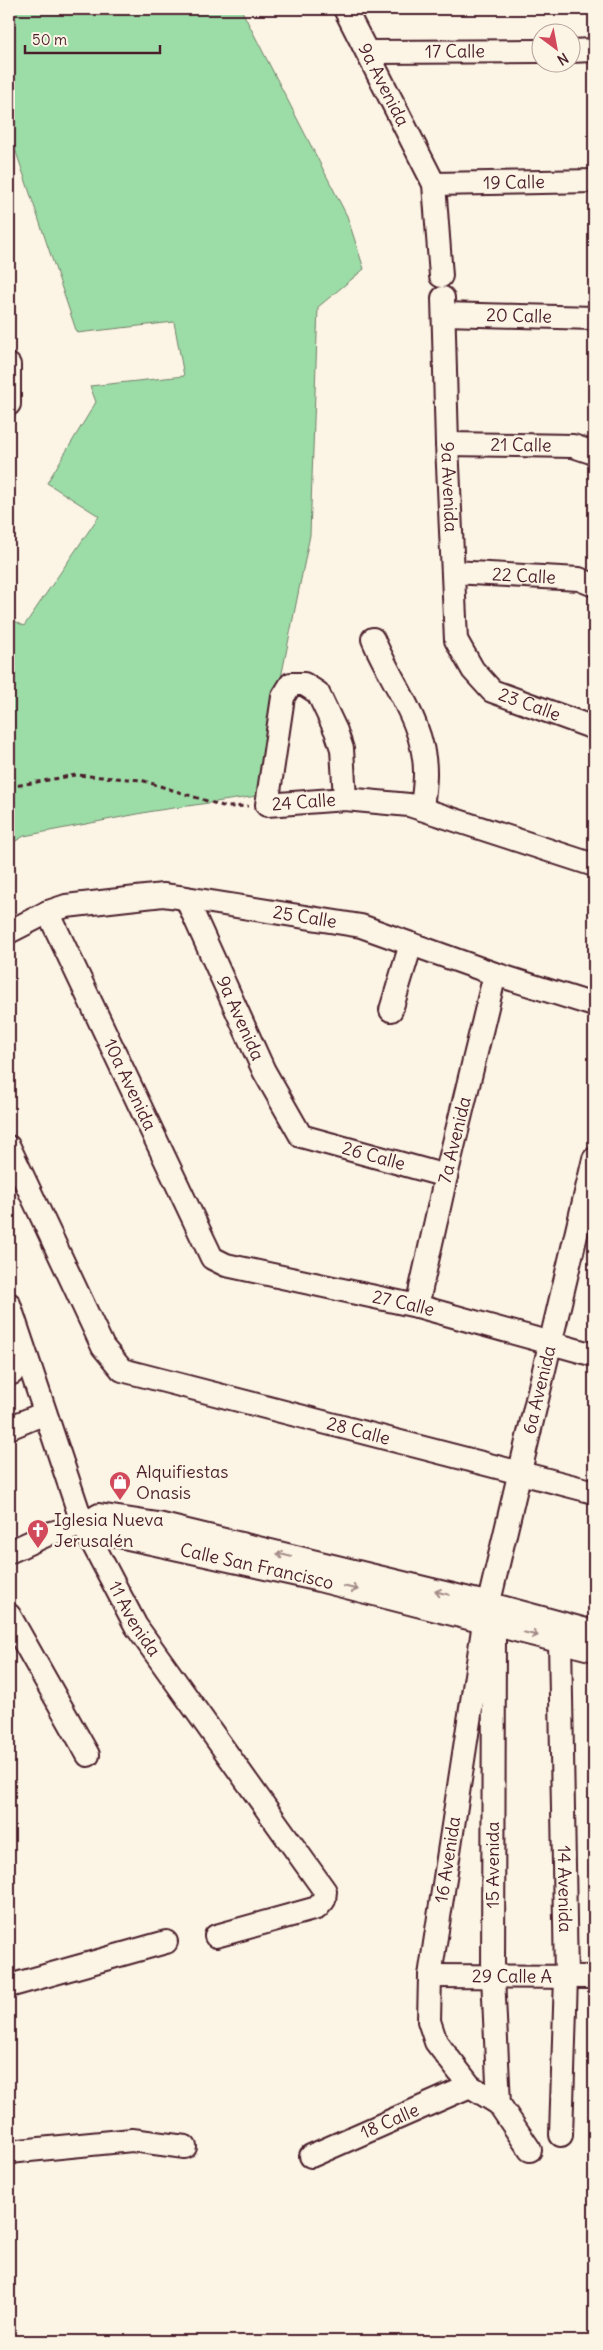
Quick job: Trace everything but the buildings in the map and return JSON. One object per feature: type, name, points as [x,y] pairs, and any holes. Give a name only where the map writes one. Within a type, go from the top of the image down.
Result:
[{"type":"street","name":"9a Avenida","points":[[346,9],[434,184],[442,296],[446,444],[456,640],[473,670]]},
{"type":"street","points":[[580,51],[594,50]]},
{"type":"street","name":"17 Calle","points":[[369,52],[530,51]]},
{"type":"street","name":"19 Calle","points":[[434,184],[594,181]]},
{"type":"street","name":"20 Calle","points":[[442,296],[594,318]]},
{"type":"street","points":[[9,365],[9,404]]},
{"type":"street","name":"21 Calle","points":[[446,444],[573,446],[594,453]]},
{"type":"street","name":"22 Calle","points":[[453,572],[579,579],[594,584]]},
{"type":"street","points":[[373,639],[393,682],[406,703],[417,732],[425,773],[422,809]]},
{"type":"street","name":"23 Calle","points":[[473,670],[492,691],[594,728]]},
{"type":"street","points":[[267,805],[283,697],[291,684],[304,684],[318,693],[342,750],[345,799]]},
{"type":"street","name":"24 Calle","points":[[267,805],[345,799],[410,805],[594,865]]},
{"type":"street","name":"25 Calle","points":[[9,932],[48,912],[66,906],[163,895],[361,926],[495,974],[594,1004]]},
{"type":"street","name":"9a Avenida","points":[[186,898],[264,1070],[301,1136]]},
{"type":"street","name":"10a Avenida","points":[[48,912],[212,1258]]},
{"type":"street","points":[[391,1010],[411,944]]},
{"type":"street","name":"7a Avenida","points":[[417,1306],[446,1176],[495,974]]},
{"type":"street","name":"26 Calle","points":[[301,1136],[446,1176]]},
{"type":"street","name":"28 Calle","points":[[9,1148],[102,1347],[122,1370],[594,1492]]},
{"type":"street","name":"6a Avenida","points":[[489,1617],[519,1473],[594,1158]]},
{"type":"street","name":"27 Calle","points":[[212,1258],[226,1265],[417,1306],[594,1355]]},
{"type":"street","name":"11 Avenida","points":[[9,1304],[12,1329],[46,1413],[82,1524],[136,1626],[325,1891],[324,1900],[317,1908],[216,1936]]},
{"type":"street","points":[[9,1428],[46,1413]]},
{"type":"street","name":"Calle San Francisco","points":[[9,1552],[51,1534],[82,1524],[99,1515],[158,1524],[489,1617],[560,1641],[594,1650]]},
{"type":"street","points":[[9,1615],[88,1755]]},
{"type":"street","name":"Calle San Francisco","points":[[489,1617],[594,1632]]},
{"type":"street","name":"16 Avenida","points":[[470,2086],[436,2042],[430,2021],[430,1976],[489,1617]]},
{"type":"street","name":"15 Avenida","points":[[489,1617],[493,1976],[499,2104]]},
{"type":"street","name":"14 Avenida","points":[[560,1641],[566,1977],[561,2135]]},
{"type":"street","points":[[9,1986],[166,1942]]},
{"type":"street","name":"29 Calle A","points":[[430,1976],[594,1977]]},
{"type":"street","points":[[470,2086],[499,2104],[530,2150]]},
{"type":"street","name":"18 Calle","points":[[310,2156],[470,2086]]},
{"type":"street","points":[[9,2152],[132,2140],[185,2147]]},
{"type":"path","name":"24 Calle","points":[[9,787],[76,775],[141,780],[226,807],[267,805]]},
{"type":"green space","points":[[9,9],[241,9],[347,216],[364,269],[318,307],[310,535],[257,796],[153,811],[24,836],[9,845],[9,618],[24,626],[99,516],[47,483],[96,402],[90,386],[184,376],[174,322],[77,333],[11,137],[9,125]]},
{"type":"place","name":"Alquifiestas Onasis","points":[[120,1501]]},
{"type":"place","name":"Iglesia Nueva Jerusalén","points":[[38,1549]]}]
